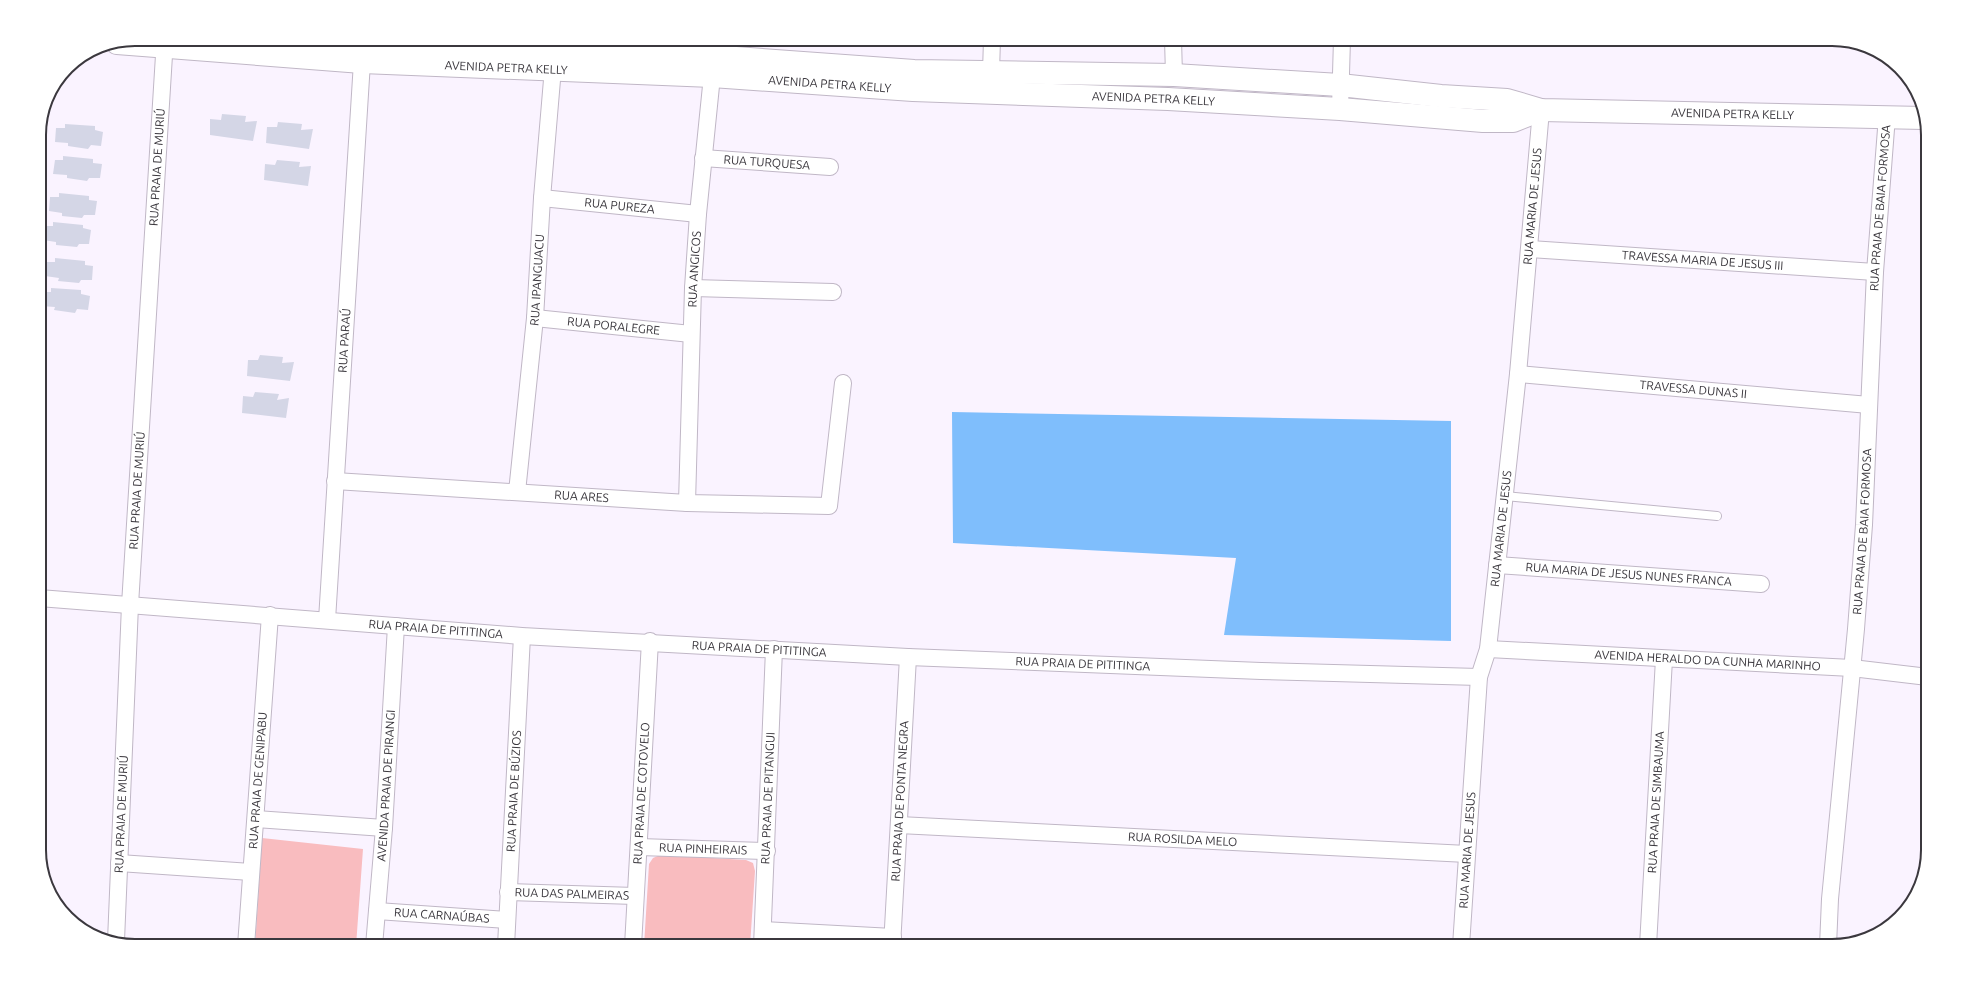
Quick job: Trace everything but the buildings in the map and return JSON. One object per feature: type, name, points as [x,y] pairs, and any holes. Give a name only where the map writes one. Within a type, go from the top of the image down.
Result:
[{"type":"street","name":"RUA PRAIA DE MURIÚ","points":[[116,937],[130,604],[164,46]]},
{"type":"street","name":"AVENIDA PETRA KELLY","points":[[195,46],[362,62],[553,68],[719,57],[913,90],[1168,98],[1340,108],[1483,121],[1513,121],[1541,110]]},
{"type":"street","name":"AVENIDA PETRA KELLY","points":[[613,46],[719,57],[914,71],[1174,76],[1340,85],[1441,96],[1507,100],[1541,110],[1919,118]]},
{"type":"street","points":[[991,72],[992,46]]},
{"type":"street","points":[[1173,46],[1174,76]]},
{"type":"street","points":[[1340,108],[1342,46]]},
{"type":"street","name":"RUA ANGICOS","points":[[687,503],[691,334],[698,214],[703,158],[719,57]]},
{"type":"street","name":"RUA PARAÚ","points":[[327,620],[362,62]]},
{"type":"street","name":"RUA IPANGUACU","points":[[518,492],[535,318],[542,198],[553,68]]},
{"type":"street","name":"RUA MARIA DE JESUS","points":[[1461,939],[1479,677],[1488,649],[1505,496],[1530,249],[1541,110]]},
{"type":"street","name":"RUA PRAIA DE BAIA FORMOSA","points":[[1828,939],[1830,899],[1864,525],[1875,272],[1887,116]]},
{"type":"street","name":"RUA TURQUESA","points":[[703,158],[830,167]]},
{"type":"street","name":"RUA PUREZA","points":[[542,198],[698,214]]},
{"type":"street","name":"TRAVESSA MARIA DE JESUS III","points":[[1530,249],[1875,272]]},
{"type":"street","points":[[693,288],[832,292]]},
{"type":"street","name":"RUA PORALEGRE","points":[[535,318],[691,334]]},
{"type":"street","name":"TRAVESSA DUNAS II","points":[[1518,374],[1869,405]]},
{"type":"street","name":"RUA ARES","points":[[335,481],[687,503],[829,506],[843,383]]},
{"type":"street","name":"RUA MARIA DE JESUS NUNES FRANCA","points":[[1497,565],[1761,584]]},
{"type":"street","name":"RUA PRAIA DE PITITINGA","points":[[46,598],[522,636],[650,641],[908,657],[1261,671],[1479,677]]},
{"type":"street","name":"RUA PRAIA DE GENIPABU","points":[[246,939],[270,615]]},
{"type":"street","name":"AVENIDA PRAIA DE PIRANGI","points":[[375,939],[384,828],[396,626]]},
{"type":"street","name":"RUA PRAIA DE BÚZIOS","points":[[506,939],[522,636]]},
{"type":"street","name":"RUA PRAIA DE COTOVELO","points":[[633,939],[650,641]]},
{"type":"street","name":"RUA PRAIA DE PITANGUI","points":[[763,938],[774,649]]},
{"type":"street","name":"AVENIDA HERALDO DA CUNHA MARINHO","points":[[1488,649],[1852,668],[1921,676]]},
{"type":"street","name":"RUA PRAIA DE PONTA NEGRA","points":[[893,939],[908,657]]},
{"type":"street","name":"RUA PRAIA DE SIMBAUMA","points":[[1648,939],[1664,659]]},
{"type":"street","points":[[256,819],[384,828]]},
{"type":"street","name":"RUA ROSILDA MELO","points":[[899,825],[1467,854]]},
{"type":"street","name":"RUA PINHEIRAIS","points":[[639,847],[767,851]]},
{"type":"street","points":[[119,863],[251,872]]},
{"type":"street","name":"RUA DAS PALMEIRAS","points":[[508,892],[635,896]]},
{"type":"street","name":"RUA CARNAÚBAS","points":[[377,911],[507,920]]},
{"type":"street","points":[[763,938],[796,939]]},
{"type":"lane","points":[[1505,496],[1717,516]]},
{"type":"shaded area","points":[[262,838],[363,849],[357,939],[255,939]]},
{"type":"shaded area","points":[[660,855],[746,860],[753,863],[755,871],[750,939],[644,939],[649,864],[653,858]]},
{"type":"water","points":[[952,412],[1451,421],[1451,641],[1224,635],[1236,558],[953,543]]}]
